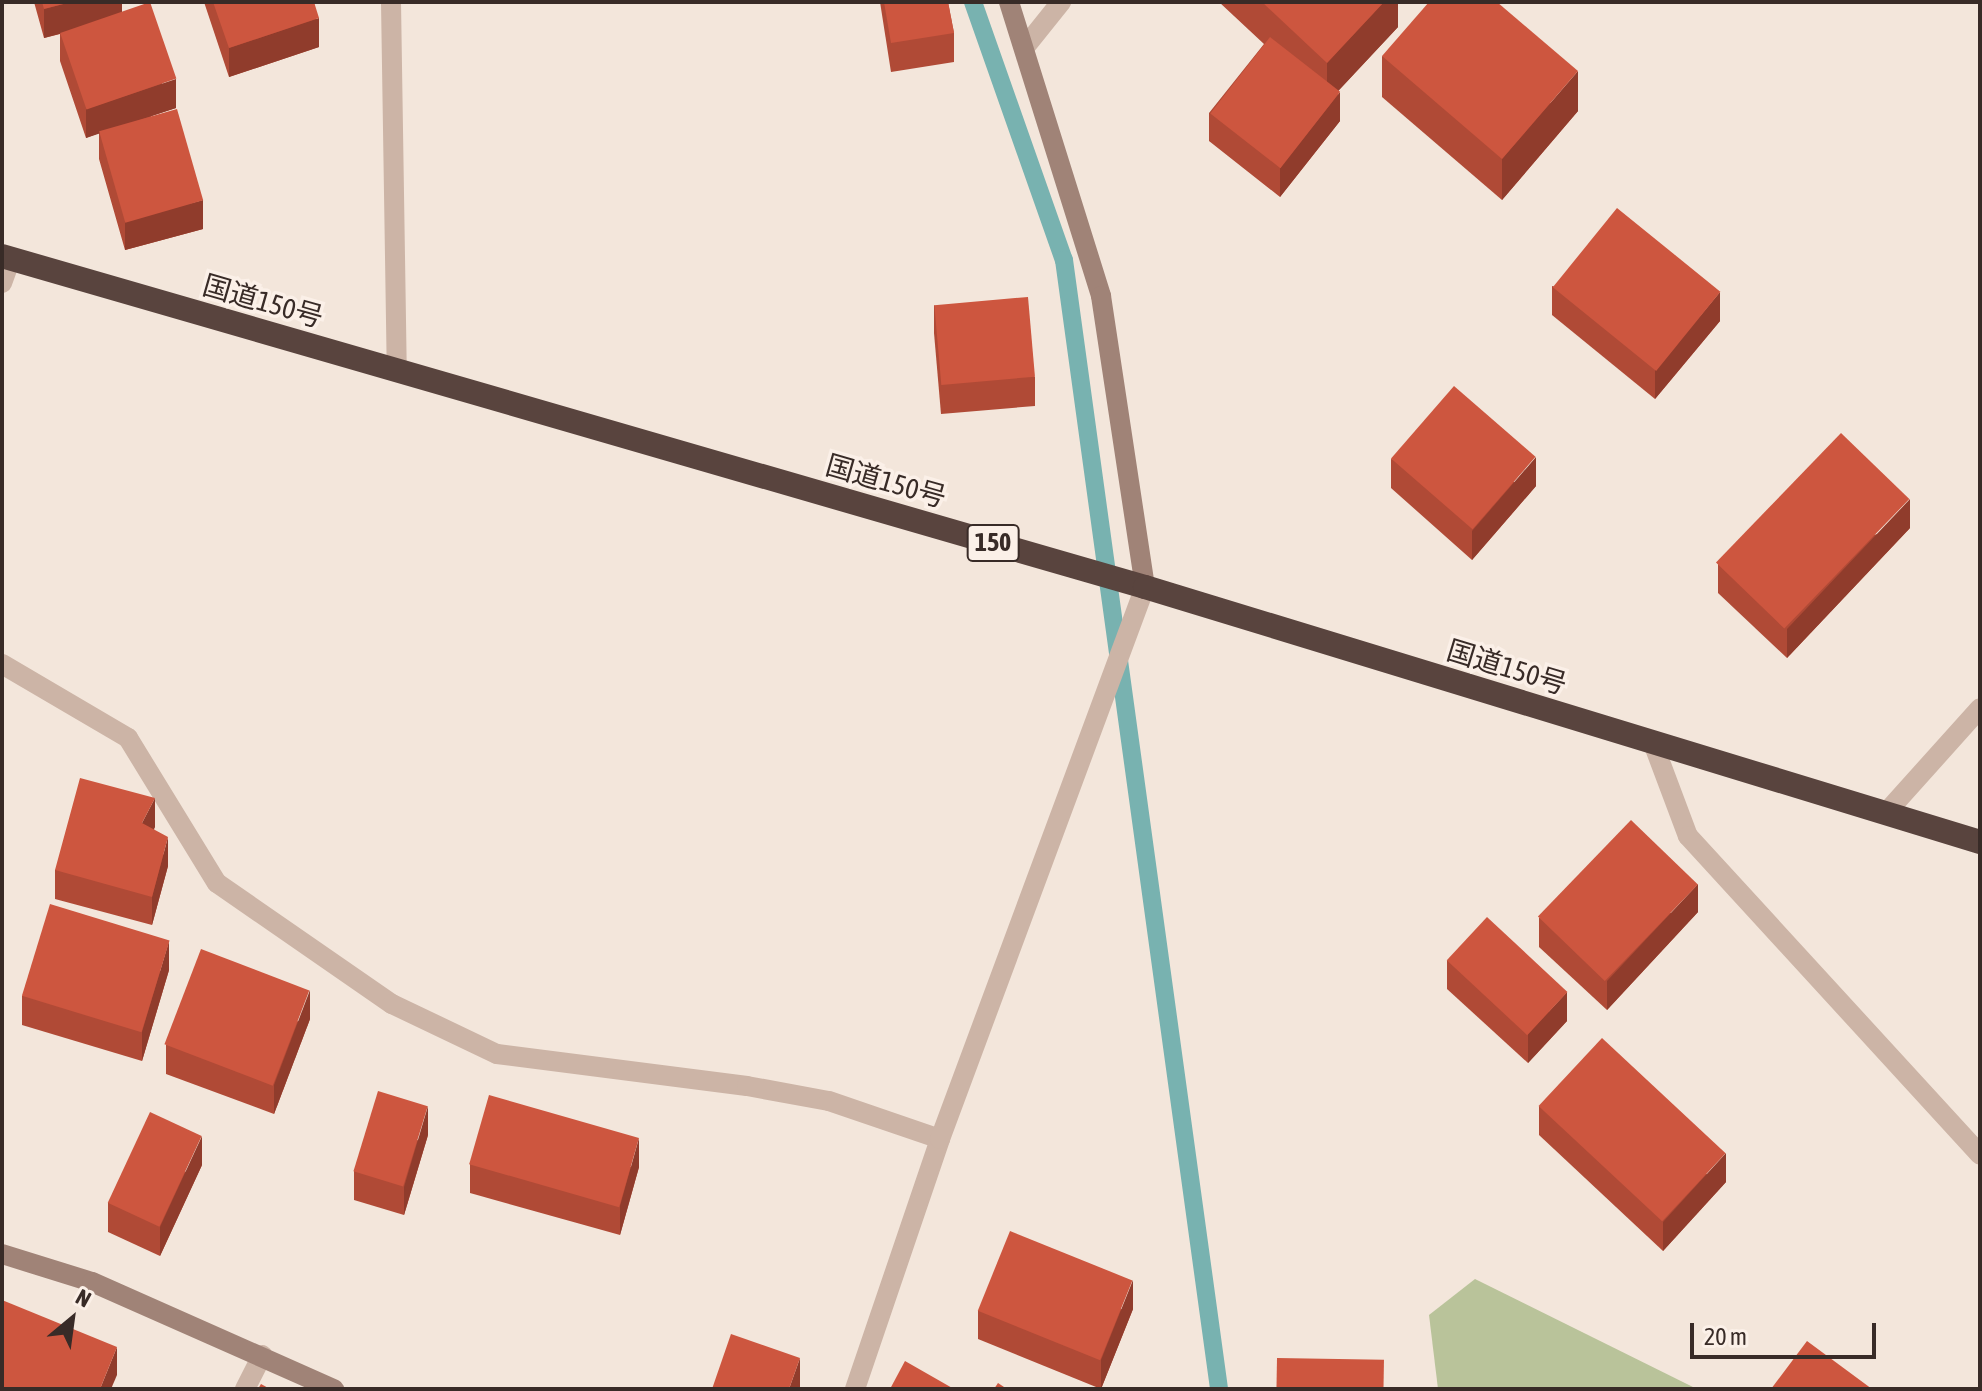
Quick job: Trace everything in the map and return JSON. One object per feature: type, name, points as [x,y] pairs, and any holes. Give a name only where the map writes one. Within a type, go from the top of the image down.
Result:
[{"type":"highway","name":"国道150号","points":[[6,257],[1145,587],[1980,842]]},
{"type":"street","points":[[391,2],[397,371]]},
{"type":"street","points":[[855,1389],[940,1139],[1145,587],[1101,296],[1009,2]]},
{"type":"street","points":[[1025,47],[1061,2]]},
{"type":"street","points":[[2,283],[6,257]]},
{"type":"street","points":[[2,664],[128,738],[217,883],[392,1004],[497,1054],[747,1086],[816,1098],[940,1139]]},
{"type":"street","points":[[1885,814],[1980,708]]},
{"type":"street","points":[[1653,743],[1688,836],[1980,1155]]},
{"type":"street","points":[[2,1254],[92,1282],[334,1389]]},
{"type":"street","points":[[245,1389],[262,1355]]},
{"type":"green space","points":[[1475,1279],[1697,1389],[1438,1389],[1429,1315]]},
{"type":"building","points":[[42,2],[71,2],[44,9]]},
{"type":"building","points":[[150,2],[176,79],[87,110],[60,33]]},
{"type":"building","points":[[213,2],[314,2],[319,18],[229,48]]},
{"type":"building","points":[[884,2],[948,2],[954,33],[891,43]]},
{"type":"building","points":[[1262,2],[1384,2],[1327,63]]},
{"type":"building","points":[[1429,2],[1497,2],[1578,71],[1502,159],[1382,56]]},
{"type":"building","points":[[1270,37],[1340,92],[1280,168],[1210,113]]},
{"type":"building","points":[[177,109],[203,200],[125,223],[99,131]]},
{"type":"building","points":[[1617,208],[1720,292],[1656,371],[1553,287]]},
{"type":"building","points":[[1028,297],[1035,377],[941,385],[934,305]]},
{"type":"building","points":[[1454,386],[1536,457],[1473,529],[1391,458]]},
{"type":"building","points":[[1841,433],[1909,499],[1784,628],[1716,562]]},
{"type":"building","points":[[80,778],[155,798],[142,823],[168,837],[152,897],[55,870]]},
{"type":"building","points":[[1631,820],[1698,885],[1605,981],[1538,916]]},
{"type":"building","points":[[50,904],[170,941],[141,1032],[22,996]]},
{"type":"building","points":[[1487,917],[1567,992],[1527,1035],[1447,960]]},
{"type":"building","points":[[201,949],[309,991],[273,1086],[164,1044]]},
{"type":"building","points":[[1602,1038],[1726,1153],[1662,1221],[1539,1106]]},
{"type":"building","points":[[378,1091],[428,1106],[403,1187],[353,1171]]},
{"type":"building","points":[[489,1095],[639,1138],[619,1207],[469,1164]]},
{"type":"building","points":[[150,1112],[202,1136],[159,1227],[108,1203]]},
{"type":"building","points":[[1010,1231],[1132,1280],[1100,1360],[978,1311]]},
{"type":"building","points":[[2,1300],[117,1347],[100,1389],[2,1389]]},
{"type":"building","points":[[731,1334],[800,1358],[789,1389],[712,1389]]},
{"type":"building","points":[[1807,1341],[1872,1389],[1771,1389]]},
{"type":"building","points":[[1277,1358],[1384,1360],[1383,1389],[1276,1389]]},
{"type":"building","points":[[905,1361],[954,1389],[890,1389]]},
{"type":"waterway","points":[[973,2],[1064,260],[1219,1389]]}]
